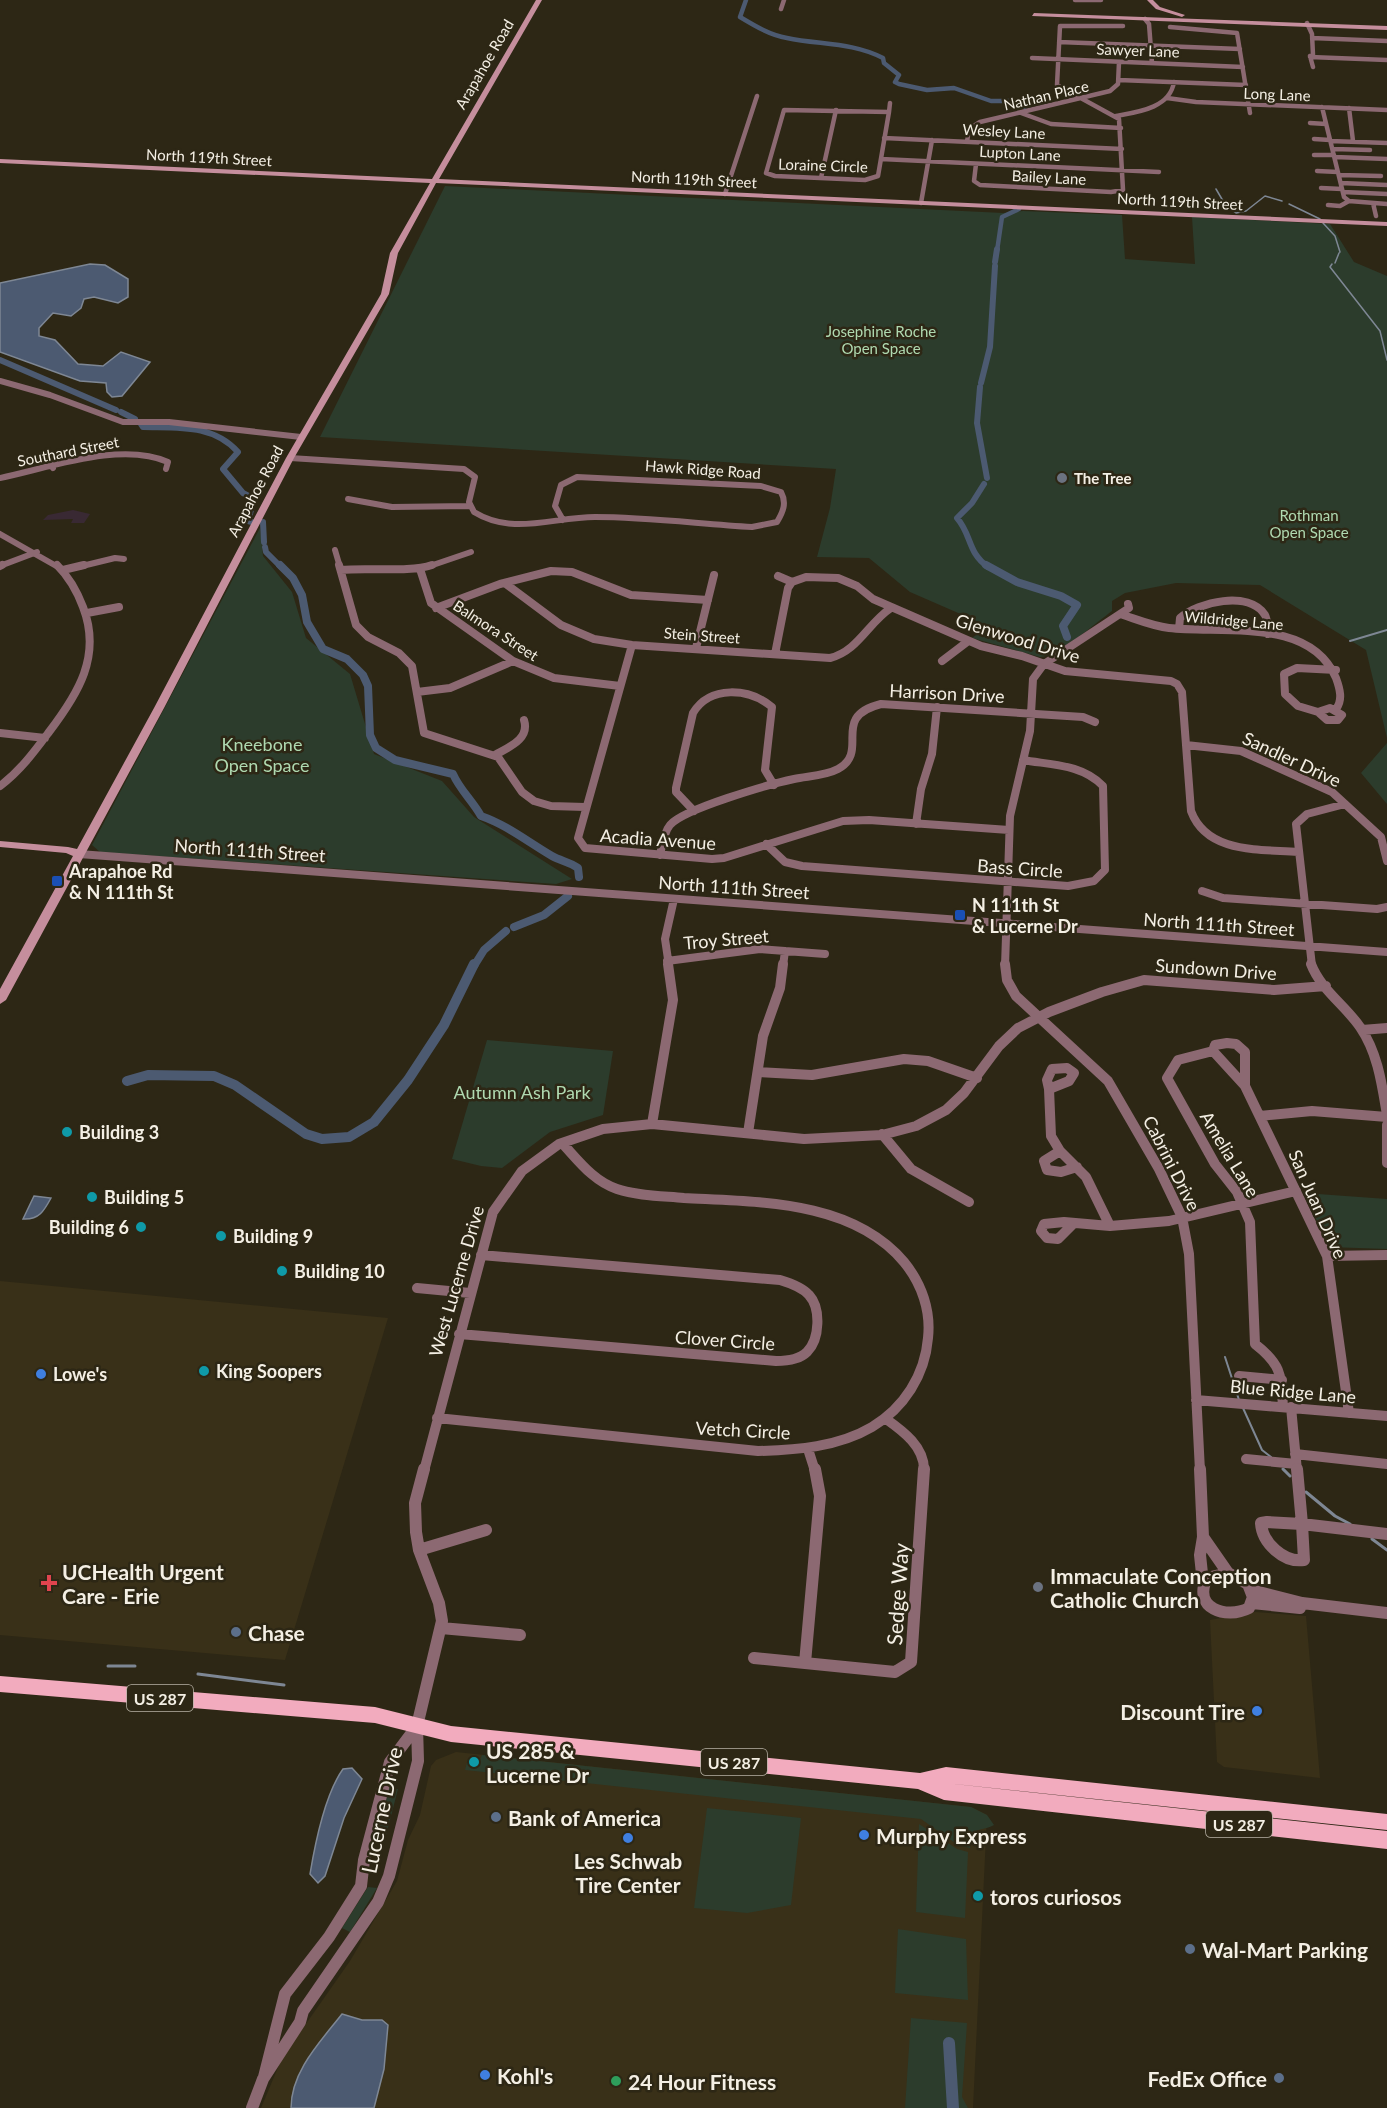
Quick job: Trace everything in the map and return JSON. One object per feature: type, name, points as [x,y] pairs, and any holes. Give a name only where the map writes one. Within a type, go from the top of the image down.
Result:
[{"type":"main road","name":"Arapahoe Road","points":[[0,1000],[301,437],[385,294],[394,253],[433,181],[539,0]]},
{"type":"main road","points":[[1145,0],[1146,19]]},
{"type":"main road","points":[[1150,0],[1166,11],[1193,17],[1299,23],[1308,26]]},
{"type":"main road","points":[[1034,14],[1308,26],[1387,27]]},
{"type":"main road","points":[[1146,19],[1299,23]]},
{"type":"main road","name":"North 119th Street","points":[[0,161],[921,201],[1387,224]]},
{"type":"main road","name":"North 111th Street","points":[[0,844],[68,850],[79,854]]},
{"type":"main road","name":"North 111th Street","points":[[0,851],[64,857],[79,854]]},
{"type":"main road","name":"US 287","points":[[0,1684],[375,1715],[451,1734],[920,1781],[946,1775],[1387,1822]]},
{"type":"main road","name":"US 287","points":[[920,1781],[944,1792],[1387,1840]]},
{"type":"street","points":[[781,9],[784,0]]},
{"type":"street","points":[[1075,0],[1101,0]]},
{"type":"street","points":[[1145,63],[1149,24],[1146,19]]},
{"type":"street","points":[[1123,26],[1062,25],[1059,27],[1059,88],[1116,116],[1147,108],[1167,98],[1172,92],[1174,82]]},
{"type":"street","points":[[1308,26],[1312,38],[1313,55],[1310,57]]},
{"type":"street","points":[[1308,26],[1306,29],[1307,55],[1313,67]]},
{"type":"street","points":[[1170,27],[1235,32],[1238,35],[1250,114]]},
{"type":"street","points":[[1312,38],[1386,43]]},
{"type":"street","points":[[1059,42],[1240,49]]},
{"type":"street","points":[[1147,45],[1152,63]]},
{"type":"street","points":[[1310,57],[1387,60]]},
{"type":"street","name":"Sawyer Lane","points":[[1032,58],[1243,67]]},
{"type":"street","points":[[1119,62],[1119,80],[1246,85]]},
{"type":"street","name":"Nathan Place","points":[[967,142],[969,129],[975,124],[1110,91],[1119,80]]},
{"type":"street","points":[[725,194],[757,96]]},
{"type":"street","name":"Long Lane","points":[[1167,98],[1248,105],[1387,111]]},
{"type":"street","points":[[1315,98],[1326,124],[1342,188],[1349,201]]},
{"type":"street","points":[[1349,99],[1353,141]]},
{"type":"street","points":[[1383,100],[1387,111]]},
{"type":"street","name":"Loraine Circle","points":[[889,112],[784,110],[766,171],[775,176],[874,179],[878,176],[889,112],[890,103]]},
{"type":"street","points":[[821,178],[836,110]]},
{"type":"street","points":[[1021,113],[1051,124],[1121,128]]},
{"type":"street","points":[[1116,116],[1121,128],[1123,170]]},
{"type":"street","points":[[1310,123],[1326,124]]},
{"type":"street","name":"Wesley Lane","points":[[884,138],[1122,149]]},
{"type":"street","points":[[1314,139],[1387,143]]},
{"type":"street","points":[[921,201],[917,197],[928,140]]},
{"type":"street","points":[[1314,155],[1370,150]]},
{"type":"street","points":[[1334,154],[1356,158],[1385,159],[1385,167]]},
{"type":"street","points":[[1356,158],[1361,176]]},
{"type":"street","name":"Lupton Lane","points":[[881,159],[1159,172]]},
{"type":"street","name":"Bailey Lane","points":[[976,164],[974,181],[977,184],[1120,191],[1124,188],[1123,170]]},
{"type":"street","points":[[1317,171],[1381,176]]},
{"type":"street","points":[[1321,188],[1387,184]]},
{"type":"street","points":[[1342,188],[1387,194]]},
{"type":"street","points":[[1328,206],[1340,206],[1349,201],[1387,204]]},
{"type":"street","points":[[1373,203],[1376,216]]},
{"type":"street","points":[[0,381],[50,395],[123,422],[176,422],[301,437]]},
{"type":"street","points":[[45,453],[53,468]]},
{"type":"street","name":"Southard Street","points":[[0,478],[98,457],[132,453],[163,458],[168,462],[166,469]]},
{"type":"street","points":[[290,458],[464,469],[475,477],[469,497],[470,506],[435,508],[360,503],[348,499]]},
{"type":"street","name":"Hawk Ridge Road","points":[[470,506],[482,517],[504,524],[537,525],[594,517],[752,527],[777,522],[782,515],[784,501],[781,492],[761,486],[577,477],[561,485],[557,495],[555,506],[563,520]]},
{"type":"street","points":[[0,534],[36,552],[63,570],[87,613],[92,638],[88,669],[73,702],[26,762],[0,786]]},
{"type":"street","points":[[335,550],[356,625],[368,636],[408,660],[414,670],[424,733],[495,755],[505,762],[526,797],[544,804],[585,807]]},
{"type":"street","points":[[0,566],[36,552]]},
{"type":"street","points":[[341,570],[371,567],[420,569],[471,552]]},
{"type":"street","points":[[63,570],[116,558],[124,559]]},
{"type":"street","name":"Balmora Street","points":[[420,569],[429,599],[436,608],[513,661],[554,678],[620,686]]},
{"type":"street","points":[[436,608],[540,573],[565,571],[585,576],[629,598],[708,600]]},
{"type":"street","points":[[696,648],[714,574]]},
{"type":"street","points":[[775,654],[788,588],[792,582],[778,576]]},
{"type":"street","name":"Glenwood Drive","points":[[792,582],[806,577],[838,579],[857,586],[873,599],[891,608],[967,642],[1078,674],[1163,680],[1177,684],[1182,692],[1192,818],[1203,832],[1230,845],[1298,852]]},
{"type":"street","name":"Stein Street","points":[[506,584],[574,632],[594,639],[632,645],[830,658],[851,651],[868,624],[891,608]]},
{"type":"street","points":[[1179,629],[1182,615],[1196,606],[1207,602],[1231,602],[1261,611],[1266,619],[1268,634]]},
{"type":"street","points":[[1006,924],[1009,830],[1014,790],[1023,760],[1031,713],[1033,679],[1044,664],[1129,608],[1128,604]]},
{"type":"street","points":[[87,613],[119,607]]},
{"type":"street","name":"Wildridge Lane","points":[[1120,614],[1160,627],[1288,637],[1315,649],[1328,658],[1336,670]]},
{"type":"street","points":[[942,661],[967,642]]},
{"type":"street","name":"Acadia Avenue","points":[[632,645],[585,807],[578,838],[585,848],[724,858],[843,821],[1009,830]]},
{"type":"street","points":[[417,692],[450,688],[513,661]]},
{"type":"street","points":[[1318,712],[1324,708],[1335,709],[1342,715],[1338,720],[1327,720],[1318,712],[1298,706],[1285,694],[1284,674],[1297,668],[1336,670],[1341,698],[1339,706],[1335,709]]},
{"type":"street","points":[[694,811],[676,792],[676,788],[693,713],[696,705],[708,696],[725,693],[747,694],[759,697],[772,707],[765,770],[768,779],[774,785]]},
{"type":"street","name":"Harrison Drive","points":[[660,855],[668,826],[679,816],[774,785],[840,768],[849,759],[854,718],[866,707],[881,704],[1031,713],[1083,717],[1095,722]]},
{"type":"street","points":[[916,824],[921,789],[932,754],[937,707]]},
{"type":"street","points":[[495,755],[525,734],[527,728],[524,720]]},
{"type":"street","points":[[0,733],[45,738]]},
{"type":"street","name":"Sandler Drive","points":[[1186,745],[1241,751],[1332,792],[1381,837],[1387,861]]},
{"type":"street","name":"Bass Circle","points":[[766,844],[785,861],[802,866],[1009,882],[1081,885],[1097,879],[1105,870],[1104,791],[1099,780],[1081,771],[1023,760]]},
{"type":"street","points":[[1260,1116],[1312,1112],[1387,1116],[1379,1071],[1362,1030],[1310,966],[1307,947],[1295,828],[1300,818],[1345,804]]},
{"type":"street","name":"North 111th Street","points":[[79,854],[1387,952]]},
{"type":"street","points":[[1202,891],[1223,898],[1377,909],[1387,907]]},
{"type":"street","points":[[652,1124],[674,1000],[665,939],[674,899]]},
{"type":"street","name":"Cabrini Drive","points":[[1006,924],[1005,967],[1007,980],[1016,996],[1108,1081],[1159,1169],[1182,1217],[1189,1254],[1203,1537],[1200,1555],[1203,1583]]},
{"type":"street","name":"Troy Street","points":[[667,961],[740,951],[825,954]]},
{"type":"street","points":[[748,1133],[763,1036],[780,988],[785,951]]},
{"type":"street","name":"Sundown Drive","points":[[1039,1018],[1134,981],[1281,991],[1326,986]]},
{"type":"street","points":[[759,1072],[812,1075],[904,1059],[928,1061],[977,1078],[1006,1038],[1039,1018]]},
{"type":"street","points":[[1362,1030],[1387,1028]]},
{"type":"street","name":"San Juan Drive","points":[[1245,1086],[1248,1059],[1240,1044],[1215,1045],[1213,1051],[1245,1086],[1327,1256],[1349,1413]]},
{"type":"street","name":"Amelia Lane","points":[[1213,1051],[1184,1056],[1175,1062],[1167,1078],[1215,1164],[1226,1177],[1242,1204],[1250,1222],[1255,1344],[1273,1358],[1281,1380],[1296,1459],[1302,1524],[1304,1556],[1300,1562],[1292,1560],[1262,1536],[1261,1523],[1302,1524]]},
{"type":"street","name":"West Lucerne Drive","points":[[417,1726],[441,1628],[441,1607],[419,1550],[415,1528],[415,1503],[470,1293],[493,1212],[502,1194],[533,1161],[562,1143],[602,1128],[652,1124],[825,1138],[882,1134],[906,1129],[941,1113],[958,1101],[977,1078]]},
{"type":"street","points":[[1049,1089],[1048,1125],[1060,1151],[1077,1167],[1094,1190],[1110,1226]]},
{"type":"street","points":[[1387,1125],[1387,1162]]},
{"type":"street","points":[[882,1134],[906,1166],[924,1180],[969,1202]]},
{"type":"street","name":"Vetch Circle","points":[[436,1418],[758,1450],[808,1449],[843,1440],[886,1419],[911,1391],[921,1374],[927,1353],[929,1327],[920,1284],[911,1269],[893,1250],[864,1230],[822,1213],[797,1208],[628,1192],[609,1186],[597,1179],[562,1143]]},
{"type":"street","points":[[1060,1151],[1045,1160],[1047,1170],[1061,1172],[1077,1167]]},
{"type":"street","points":[[1074,1223],[1110,1226],[1170,1221],[1296,1191]]},
{"type":"street","name":"Clover Circle","points":[[459,1334],[762,1361],[799,1358],[815,1342],[819,1310],[815,1302],[797,1285],[780,1280],[481,1255]]},
{"type":"street","points":[[1327,1256],[1387,1255]]},
{"type":"street","points":[[417,1288],[470,1293]]},
{"type":"street","points":[[1239,1376],[1281,1380]]},
{"type":"street","name":"Blue Ridge Lane","points":[[1197,1400],[1387,1416]]},
{"type":"street","name":"Sedge Way","points":[[754,1658],[895,1672],[905,1668],[911,1662],[924,1465],[920,1450],[911,1436],[886,1419]]},
{"type":"street","points":[[805,1663],[820,1496],[819,1481],[808,1449]]},
{"type":"street","points":[[1246,1459],[1387,1464]]},
{"type":"street","points":[[1302,1524],[1387,1534]]},
{"type":"street","points":[[419,1550],[486,1530]]},
{"type":"street","points":[[1203,1537],[1228,1573]]},
{"type":"street","points":[[1251,1590],[1252,1603],[1244,1612],[1221,1613],[1213,1609],[1203,1596],[1203,1583],[1213,1575],[1228,1573],[1242,1579],[1251,1590],[1277,1599],[1317,1606],[1387,1613]]},
{"type":"street","points":[[1252,1603],[1305,1608],[1317,1606]]},
{"type":"street","points":[[441,1628],[520,1635]]},
{"type":"street","name":"Lucerne Drive","points":[[252,2108],[263,2079],[285,1994],[329,1937],[361,1886],[364,1860],[390,1762],[417,1726]]},
{"type":"street","name":"Lucerne Drive","points":[[263,2079],[300,2022],[303,2012],[383,1894],[418,1761],[417,1726]]},
{"type":"shaded area","points":[[73,510],[90,514],[84,523],[71,523],[73,519],[43,520],[48,515]]},
{"type":"shaded area","points":[[0,1281],[388,1318],[285,1660],[0,1635]]},
{"type":"shaded area","points":[[1255,1612],[1306,1616],[1320,1778],[1224,1767],[1217,1762],[1210,1620]]},
{"type":"shaded area","points":[[456,1752],[971,1807],[987,1815],[973,2108],[261,2108],[282,2058],[350,1961],[397,1881],[408,1840],[420,1815],[431,1766],[436,1760]]},
{"type":"green space","points":[[445,186],[1003,213],[1023,211],[1122,215],[1125,259],[1195,264],[1192,217],[1330,224],[1354,262],[1387,276],[1387,738],[1366,650],[1260,585],[1176,583],[1125,593],[1112,601],[1112,611],[1087,630],[1056,651],[1040,657],[972,638],[988,626],[910,592],[869,558],[817,557],[830,508],[836,469],[320,437]]},
{"type":"green space","name":"Kneebone Open Space","points":[[260,528],[263,556],[292,592],[306,638],[350,674],[374,754],[442,781],[474,817],[572,879],[556,884],[100,852],[92,845]]},
{"type":"green space","points":[[1387,743],[1387,804],[1361,773]]},
{"type":"green space","name":"Autumn Ash Park","points":[[487,1040],[613,1051],[603,1115],[550,1132],[502,1168],[452,1159]]},
{"type":"green space","points":[[1304,1193],[1387,1199],[1387,1249],[1329,1247]]},
{"type":"green space","points":[[482,1755],[971,1807],[987,1815],[994,1825],[974,1832],[970,1848],[958,1845],[921,1819],[465,1770],[468,1759],[469,1764],[478,1765]]},
{"type":"green space","points":[[389,1788],[398,1789],[384,1843],[376,1842]]},
{"type":"green space","points":[[707,1808],[801,1818],[791,1905],[747,1913],[694,1908]]},
{"type":"green space","points":[[919,1824],[957,1849],[968,1852],[965,1918],[916,1912]]},
{"type":"green space","points":[[368,1887],[377,1888],[350,1932],[342,1928]]},
{"type":"green space","points":[[898,1929],[966,1939],[968,2000],[895,1993]]},
{"type":"green space","points":[[911,2018],[967,2023],[962,2097],[968,2108],[905,2108]]},
{"type":"water","points":[[90,264],[105,265],[128,279],[128,297],[118,303],[94,297],[84,299],[81,308],[71,316],[53,313],[39,328],[39,336],[55,340],[78,364],[103,366],[121,352],[150,362],[122,396],[112,397],[107,392],[106,383],[80,381],[0,352],[0,283]]},
{"type":"water","points":[[34,1196],[51,1198],[40,1214],[33,1218],[23,1219]]},
{"type":"water","points":[[352,1768],[362,1779],[344,1818],[325,1876],[318,1883],[310,1874],[322,1820],[337,1779],[343,1769]]},
{"type":"water","points":[[342,2014],[362,2020],[382,2020],[388,2025],[384,2069],[374,2108],[291,2108],[292,2094],[302,2069]]},
{"type":"waterway","points":[[746,0],[740,17],[757,27],[781,37],[848,46],[871,53],[883,58],[884,63],[899,75],[895,82],[899,84],[927,90],[954,88],[991,101],[1013,101],[1025,107]]},
{"type":"waterway","points":[[1216,189],[1226,206],[1236,213],[1246,211],[1265,196],[1282,201]]},
{"type":"waterway","points":[[1289,204],[1320,219]]},
{"type":"waterway","points":[[997,251],[1002,217],[1019,209]]},
{"type":"waterway","points":[[1323,223],[1335,236],[1340,252]]},
{"type":"waterway","points":[[995,262],[997,249]]},
{"type":"waterway","points":[[1335,263],[1339,253]]},
{"type":"waterway","points":[[1332,264],[1330,267],[1380,331],[1387,360]]},
{"type":"waterway","points":[[981,383],[990,347],[995,266]]},
{"type":"waterway","points":[[0,360],[116,410]]},
{"type":"waterway","points":[[980,387],[977,423],[987,478]]},
{"type":"waterway","points":[[121,412],[135,419]]},
{"type":"waterway","points":[[141,424],[143,427],[194,429],[218,436],[228,443],[238,452],[223,469],[243,493],[254,499],[248,521],[252,522]]},
{"type":"waterway","points":[[984,484],[972,503],[957,518],[976,555],[988,567]]},
{"type":"waterway","points":[[263,522],[264,542]]},
{"type":"waterway","points":[[265,547],[266,552],[281,567]]},
{"type":"waterway","points":[[280,565],[293,578],[302,595],[307,622],[323,649],[347,659],[363,675],[368,686],[370,735],[376,748],[395,760],[453,774],[481,816],[509,829],[552,856],[575,866],[578,868],[579,877]]},
{"type":"waterway","points":[[986,565],[1017,582],[1061,596],[1077,605],[1063,626],[1067,637]]},
{"type":"waterway","points":[[1350,641],[1387,630]]},
{"type":"waterway","points":[[514,927],[544,915],[568,896]]},
{"type":"waterway","points":[[474,966],[484,950],[506,931]]},
{"type":"waterway","points":[[127,1081],[148,1075],[214,1076],[235,1085],[306,1134],[322,1139],[349,1137],[374,1122],[408,1080],[444,1025],[474,964]]},
{"type":"waterway","points":[[1225,1357],[1239,1400]]},
{"type":"waterway","points":[[1243,1408],[1262,1450],[1271,1457]]},
{"type":"waterway","points":[[1283,1469],[1290,1476]]},
{"type":"waterway","points":[[1306,1492],[1335,1516],[1350,1524]]},
{"type":"waterway","points":[[1372,1539],[1387,1550]]},
{"type":"waterway","points":[[108,1666],[135,1666]]},
{"type":"waterway","points":[[198,1674],[284,1685]]},
{"type":"waterway","points":[[949,2043],[953,2108]]},
{"type":"place","name":"The Tree","points":[[1062,478]]},
{"type":"place","name":"Arapahoe Rd & N 111th St","points":[[57,881]]},
{"type":"place","name":"N 111th St & Lucerne Dr","points":[[960,915]]},
{"type":"place","name":"Building 3","points":[[67,1132]]},
{"type":"place","name":"Building 5","points":[[92,1197]]},
{"type":"place","name":"Building 6","points":[[141,1227]]},
{"type":"place","name":"Building 9","points":[[221,1236]]},
{"type":"place","name":"Building 10","points":[[282,1271]]},
{"type":"place","name":"King Soopers","points":[[204,1371]]},
{"type":"place","name":"Lowe's","points":[[41,1374]]},
{"type":"place","name":"UCHealth Urgent Care - Erie","points":[[49,1583]]},
{"type":"place","name":"Immaculate Conception Catholic Church","points":[[1038,1587]]},
{"type":"place","name":"Chase","points":[[236,1632]]},
{"type":"place","name":"Discount Tire","points":[[1257,1711]]},
{"type":"place","name":"US 285 & Lucerne Dr","points":[[474,1762]]},
{"type":"place","name":"Bank of America","points":[[496,1817]]},
{"type":"place","name":"Murphy Express","points":[[864,1835]]},
{"type":"place","name":"Les Schwab Tire Center","points":[[628,1838]]},
{"type":"place","name":"toros curiosos","points":[[978,1896]]},
{"type":"place","name":"Wal-Mart Parking","points":[[1190,1949]]},
{"type":"place","name":"Kohl's","points":[[485,2075]]},
{"type":"place","name":"FedEx Office","points":[[1279,2078]]},
{"type":"place","name":"24 Hour Fitness","points":[[616,2081]]},
{"type":"park label","name":"Josephine Roche Open Space","points":[[881,340]]},
{"type":"park label","name":"Rothman Open Space","points":[[1309,524]]}]
